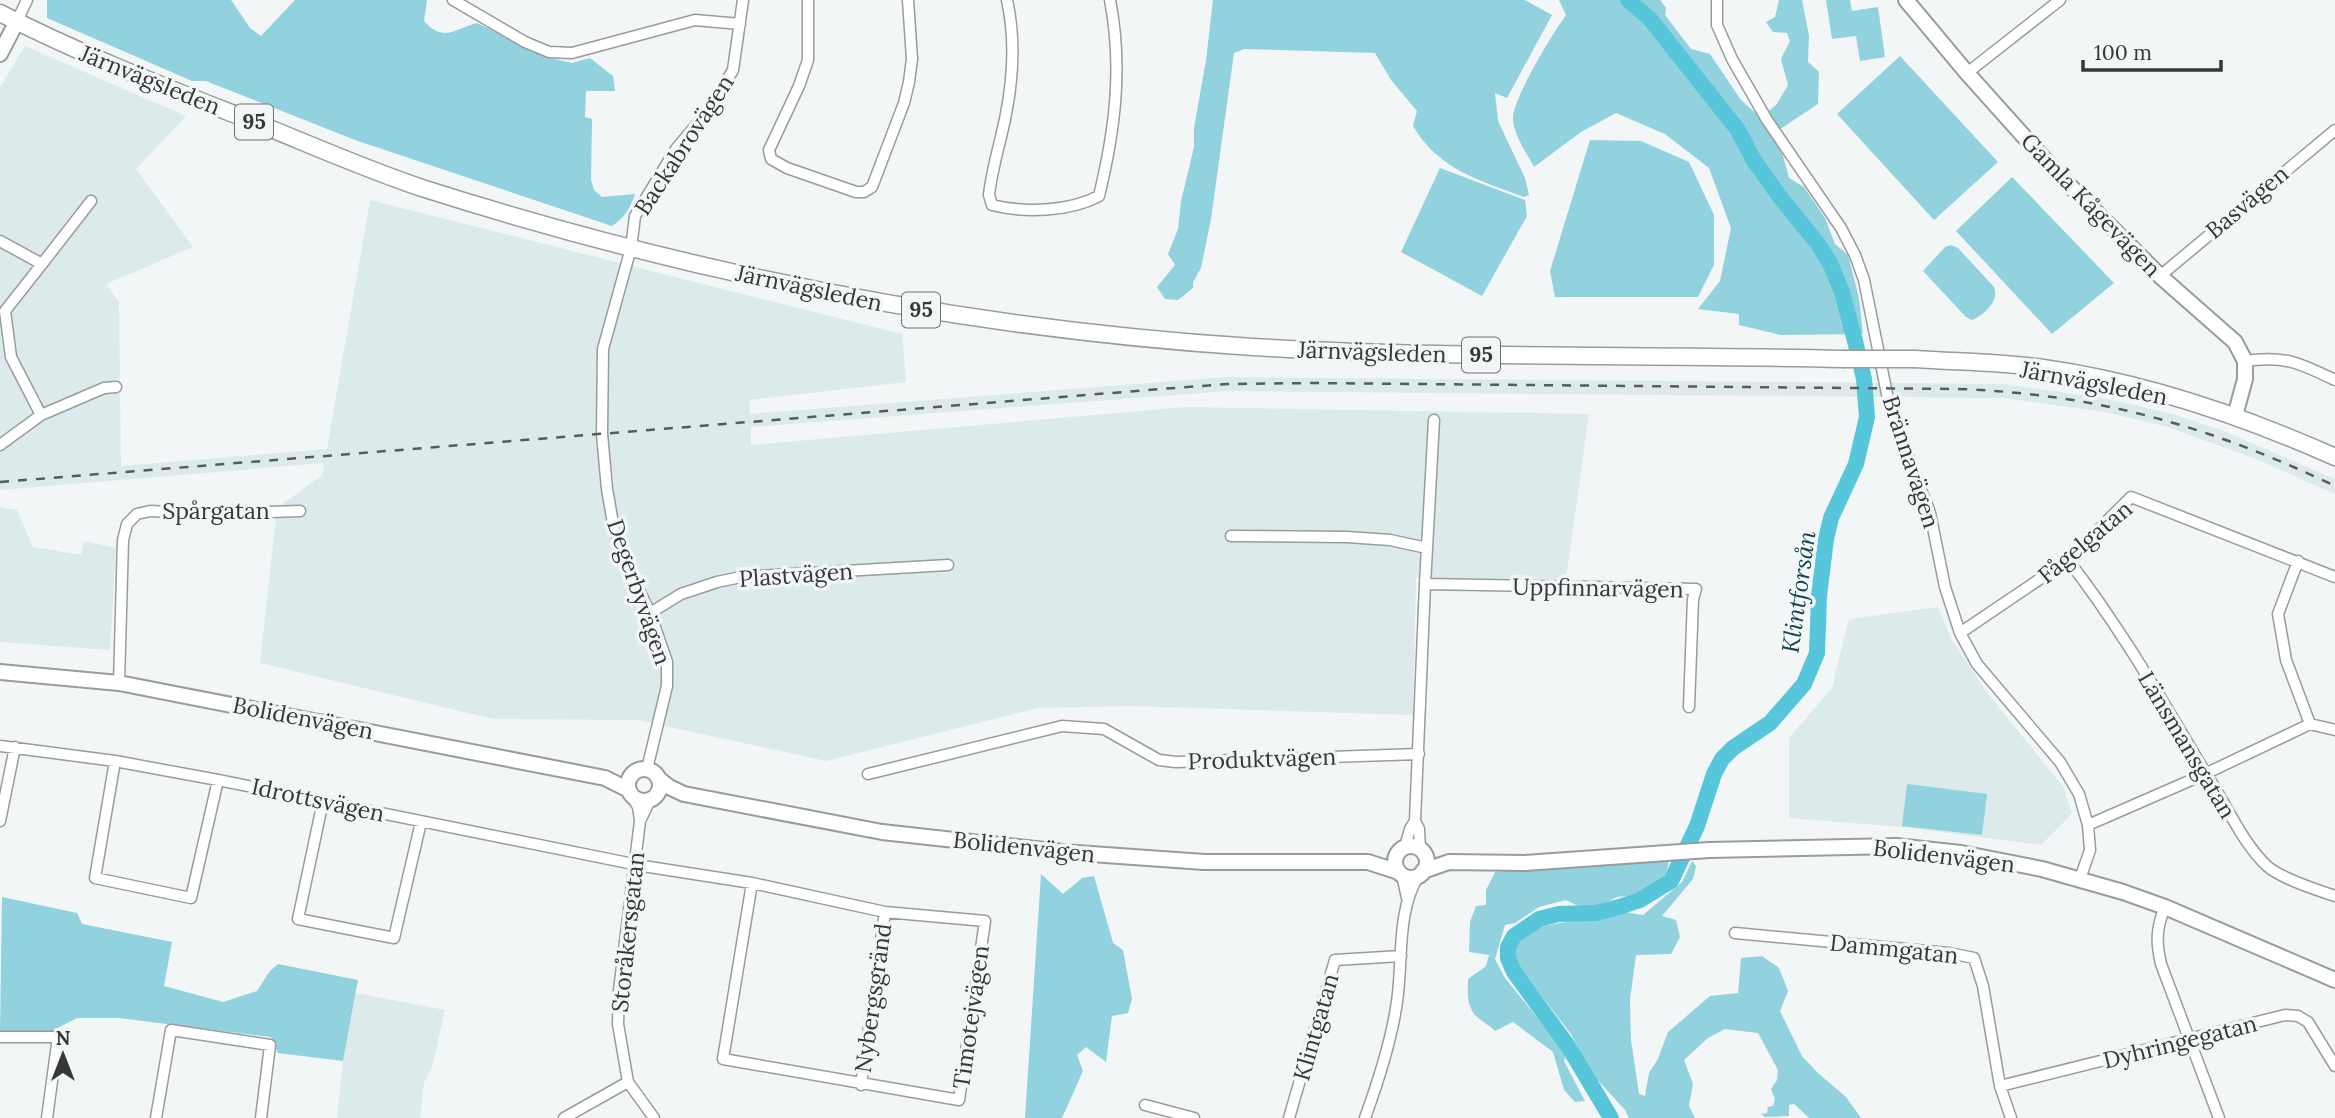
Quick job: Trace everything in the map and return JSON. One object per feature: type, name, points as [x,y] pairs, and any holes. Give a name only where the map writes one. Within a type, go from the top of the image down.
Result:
[{"type":"main road","name":"Gamla Kågevägen","points":[[1906,0],[1966,73],[2054,170],[2160,276],[2235,342],[2245,361]]},
{"type":"main road","name":"Järnvägsleden","points":[[0,13],[100,61],[418,187],[631,248],[758,278],[895,305],[1086,333],[1252,347],[1433,355],[1915,359],[2043,368],[2142,389],[2235,416],[2335,457]]},
{"type":"main road","points":[[0,54],[17,21]]},
{"type":"main road","points":[[2235,416],[2245,379],[2245,361]]},
{"type":"main road","name":"Bolidenvägen","points":[[0,672],[119,683],[605,778],[630,792]]},
{"type":"main road","points":[[642,769],[653,774],[660,789],[653,799],[640,801],[630,792],[629,779],[632,774],[642,769]]},
{"type":"main road","name":"Bolidenvägen","points":[[605,778],[632,774]]},
{"type":"main road","name":"Bolidenvägen","points":[[653,774],[669,787],[684,794],[882,832],[1063,852],[1203,862],[1368,862],[1411,850],[1449,862],[1525,863],[1709,850],[1896,846],[1991,858],[2080,879],[2165,907],[2335,979]]},
{"type":"main road","name":"Bolidenvägen","points":[[653,799],[684,794]]},
{"type":"main road","points":[[1400,873],[1395,865],[1411,850],[1427,861],[1421,873]]},
{"type":"main road","name":"Bolidenvägen","points":[[1368,862],[1409,878],[1449,862]]},
{"type":"street","points":[[17,21],[26,0]]},
{"type":"street","points":[[453,0],[525,42],[548,52],[572,53],[695,20],[740,24]]},
{"type":"street","name":"Backabrovägen","points":[[631,248],[635,216],[646,196],[676,149],[708,111],[733,70],[743,0]]},
{"type":"street","points":[[808,0],[808,61],[769,150],[771,159],[856,192],[864,192],[872,187],[904,103],[912,59],[908,0]]},
{"type":"street","points":[[1007,0],[1010,16],[1011,75],[1007,113],[989,195],[992,205],[1012,210],[1074,204],[1099,196],[1118,83],[1117,44],[1110,0]]},
{"type":"street","name":"Brännavägen","points":[[1717,0],[1717,25],[1732,60],[1767,120],[1841,228],[1855,255],[1864,280],[1890,409],[1930,513],[1945,587],[1960,633],[1989,680],[2060,762],[2079,794],[2088,825],[2090,850],[2080,879]]},
{"type":"street","points":[[1966,73],[2060,0]]},
{"type":"street","name":"Basvägen","points":[[2160,276],[2335,130]]},
{"type":"street","points":[[41,415],[11,357],[5,311],[91,201]]},
{"type":"street","points":[[0,242],[42,264]]},
{"type":"street","name":"Degerbyvägen","points":[[631,248],[603,349],[602,434],[614,529],[650,613],[667,662],[667,686],[653,774]]},
{"type":"street","points":[[2245,361],[2281,358],[2297,362],[2335,380]]},
{"type":"street","points":[[0,444],[41,415],[104,388],[116,387]]},
{"type":"street","points":[[1411,850],[1419,829],[1416,821],[1434,420]]},
{"type":"street","name":"Fågelgatan","points":[[1960,633],[2068,560],[2132,497],[2335,577]]},
{"type":"street","name":"Spårgatan","points":[[119,683],[123,540],[127,524],[137,514],[150,511],[206,514],[300,511]]},
{"type":"street","points":[[1231,536],[1347,537],[1391,540],[1427,548]]},
{"type":"street","name":"Länsmansgatan","points":[[2068,560],[2115,628],[2236,825],[2268,867],[2301,884],[2335,896]]},
{"type":"street","points":[[2298,561],[2278,614],[2286,660],[2310,724]]},
{"type":"street","name":"Plastvägen","points":[[650,613],[681,594],[741,577],[948,565]]},
{"type":"street","name":"Uppfinnarvägen","points":[[1425,584],[1696,589],[1693,599],[1689,707]]},
{"type":"street","points":[[2088,825],[2310,724],[2335,730]]},
{"type":"street","name":"Produktvägen","points":[[868,774],[1062,726],[1104,729],[1150,756],[1176,762],[1419,754]]},
{"type":"street","name":"Idrottsvägen","points":[[0,746],[115,761],[218,780],[634,865]]},
{"type":"street","points":[[0,821],[15,747]]},
{"type":"street","points":[[115,761],[95,878],[191,898],[218,780]]},
{"type":"street","name":"Storåkersgatan","points":[[630,792],[638,807],[640,821],[619,990],[618,1024],[628,1082],[654,1118]]},
{"type":"street","name":"Storåkersgatan","points":[[640,821],[653,799]]},
{"type":"street","points":[[323,801],[298,919],[394,938],[421,821]]},
{"type":"street","name":"Timotejvägen","points":[[634,865],[752,883],[885,912],[985,921],[959,1100],[723,1059],[752,883]]},
{"type":"street","points":[[1365,1118],[1385,1058],[1396,1006],[1407,898],[1400,873]]},
{"type":"street","points":[[1407,898],[1421,873]]},
{"type":"street","points":[[2165,907],[2157,933],[2157,945],[2166,979],[2220,1118]]},
{"type":"street","name":"Nybergsgränd","points":[[861,1085],[885,912]]},
{"type":"street","name":"Dammgatan","points":[[1735,933],[1950,953],[1974,958],[1984,988],[2000,1086],[2011,1118]]},
{"type":"street","name":"Klintgatan","points":[[1289,1118],[1335,960],[1364,956],[1402,956]]},
{"type":"street","name":"Dyhringegatan","points":[[2000,1086],[2285,1015],[2298,1016],[2308,1022],[2335,1066]]},
{"type":"street","points":[[156,1118],[172,1030],[270,1045],[261,1118]]},
{"type":"street","points":[[0,1037],[58,1037],[47,1118]]},
{"type":"street","points":[[564,1118],[628,1082]]},
{"type":"street","points":[[1145,1105],[1194,1118]]},
{"type":"shaded area","points":[[47,0],[231,0],[250,28],[261,36],[295,0],[427,0],[424,21],[437,31],[449,32],[477,23],[546,57],[572,63],[590,58],[613,76],[615,91],[586,91],[585,117],[592,119],[591,180],[594,190],[602,197],[635,194],[627,212],[612,226],[355,140],[206,81],[192,81],[47,18]]},
{"type":"shaded area","points":[[1213,0],[1525,0],[1552,15],[1507,98],[1495,93],[1498,121],[1525,178],[1529,195],[1524,197],[1476,179],[1461,172],[1435,153],[1413,126],[1417,111],[1391,80],[1375,53],[1244,49],[1234,53],[1211,219],[1201,268],[1193,282],[1193,288],[1178,300],[1165,299],[1157,287],[1175,265],[1168,254],[1178,229],[1181,201],[1194,147],[1194,128]]},
{"type":"shaded area","points":[[1559,0],[1660,0],[1666,8],[1665,15],[1691,49],[1710,54],[1741,100],[1761,118],[1777,104],[1788,85],[1781,59],[1790,41],[1787,33],[1773,32],[1766,22],[1775,17],[1779,0],[1802,0],[1809,36],[1808,62],[1819,72],[1818,104],[1771,135],[1782,152],[1789,178],[1804,187],[1825,218],[1835,244],[1848,255],[1859,298],[1863,334],[1781,335],[1739,325],[1739,314],[1698,309],[1720,281],[1731,228],[1709,168],[1665,134],[1616,113],[1581,132],[1534,167],[1517,136],[1513,117],[1527,80],[1566,15]]},
{"type":"shaded area","points":[[1826,0],[1850,0],[1852,11],[1878,7],[1885,57],[1860,61],[1856,36],[1832,39]]},
{"type":"shaded area","points":[[25,46],[186,116],[136,169],[193,247],[106,284],[119,302],[121,466],[327,449],[370,200],[902,334],[906,382],[749,400],[750,414],[1227,377],[2004,384],[2108,399],[2172,414],[2221,430],[2335,479],[2335,494],[2261,461],[2168,427],[2105,412],[2003,398],[1228,391],[751,427],[751,445],[1186,407],[1589,414],[1566,579],[1416,578],[1413,715],[1131,706],[1038,708],[826,761],[637,720],[493,719],[260,663],[277,508],[322,475],[324,463],[0,490],[0,87]]},
{"type":"shaded area","points":[[1900,56],[1998,162],[1934,220],[1837,114]]},
{"type":"shaded area","points":[[1590,140],[1641,141],[1689,162],[1714,215],[1714,265],[1698,297],[1555,297],[1550,271]]},
{"type":"shaded area","points":[[1440,168],[1525,200],[1527,216],[1482,296],[1401,252]]},
{"type":"shaded area","points":[[2012,177],[2114,283],[2052,334],[1956,231]]},
{"type":"shaded area","points":[[1951,245],[1958,248],[1994,287],[1993,302],[1972,320],[1966,317],[1923,271],[1945,247]]},
{"type":"shaded area","points":[[0,507],[17,510],[33,547],[81,555],[84,541],[116,548],[110,650],[0,642]]},
{"type":"shaded area","points":[[1938,607],[1952,640],[1989,695],[2064,788],[2072,814],[2041,845],[1902,827],[1789,818],[1789,738],[1832,688],[1849,619]]},
{"type":"shaded area","points":[[1907,784],[1987,794],[1982,835],[1902,826]]},
{"type":"shaded area","points":[[1669,861],[1666,874],[1655,885],[1636,895],[1617,897],[1598,907],[1582,908],[1566,900],[1539,907],[1515,923],[1505,925],[1495,959],[1505,978],[1566,1053],[1564,1061],[1585,1101],[1575,1102],[1564,1090],[1553,1052],[1513,1022],[1495,1031],[1471,1009],[1468,979],[1486,966],[1489,955],[1469,952],[1470,922],[1476,906],[1486,905],[1486,890],[1495,872]]},
{"type":"shaded area","points":[[1692,861],[1696,866],[1693,879],[1662,916],[1676,920],[1680,937],[1671,954],[1636,955],[1630,1000],[1631,1040],[1639,1094],[1645,1096],[1649,1073],[1658,1059],[1668,1032],[1710,996],[1738,993],[1741,958],[1762,956],[1779,968],[1788,991],[1780,1011],[1802,1056],[1846,1097],[1861,1118],[1809,1118],[1794,1104],[1789,1105],[1789,1116],[1765,1117],[1761,1114],[1767,1113],[1768,1107],[1773,1106],[1775,1099],[1771,1089],[1777,1080],[1778,1070],[1758,1033],[1725,1029],[1708,1038],[1684,1060],[1693,1084],[1689,1106],[1695,1118],[1629,1118],[1592,1074],[1571,1034],[1515,962],[1513,946],[1524,934],[1543,926],[1624,912],[1643,915],[1682,882]]},
{"type":"shaded area","points":[[1041,874],[1063,894],[1082,878],[1094,876],[1113,943],[1123,950],[1132,999],[1128,1013],[1112,1016],[1106,1062],[1086,1047],[1077,1055],[1083,1071],[1062,1118],[1025,1118]]},
{"type":"shaded area","points":[[2,897],[77,913],[82,924],[172,942],[164,986],[223,1002],[257,991],[278,964],[358,980],[343,1061],[278,1053],[271,1037],[119,1018],[77,1018],[48,1033],[0,1032]]},
{"type":"shaded area","points":[[356,993],[445,1010],[432,1067],[424,1083],[420,1118],[337,1118],[343,1061]]},
{"type":"waterway","name":"Klintforsån","points":[[1611,1118],[1568,1046],[1514,972],[1508,958],[1508,947],[1514,936],[1539,919],[1559,914],[1596,913],[1619,907],[1640,900],[1671,881],[1697,826],[1714,774],[1722,759],[1733,748],[1770,723],[1804,684],[1817,653],[1819,596],[1826,539],[1831,518],[1856,464],[1867,417],[1864,379],[1855,341],[1842,292],[1830,263],[1753,159],[1738,130],[1650,19],[1628,0]]},
{"type":"railway","points":[[0,482],[1161,389],[1228,384],[1313,383],[1958,389],[2009,392],[2106,406],[2152,417],[2243,446],[2335,486]]}]
